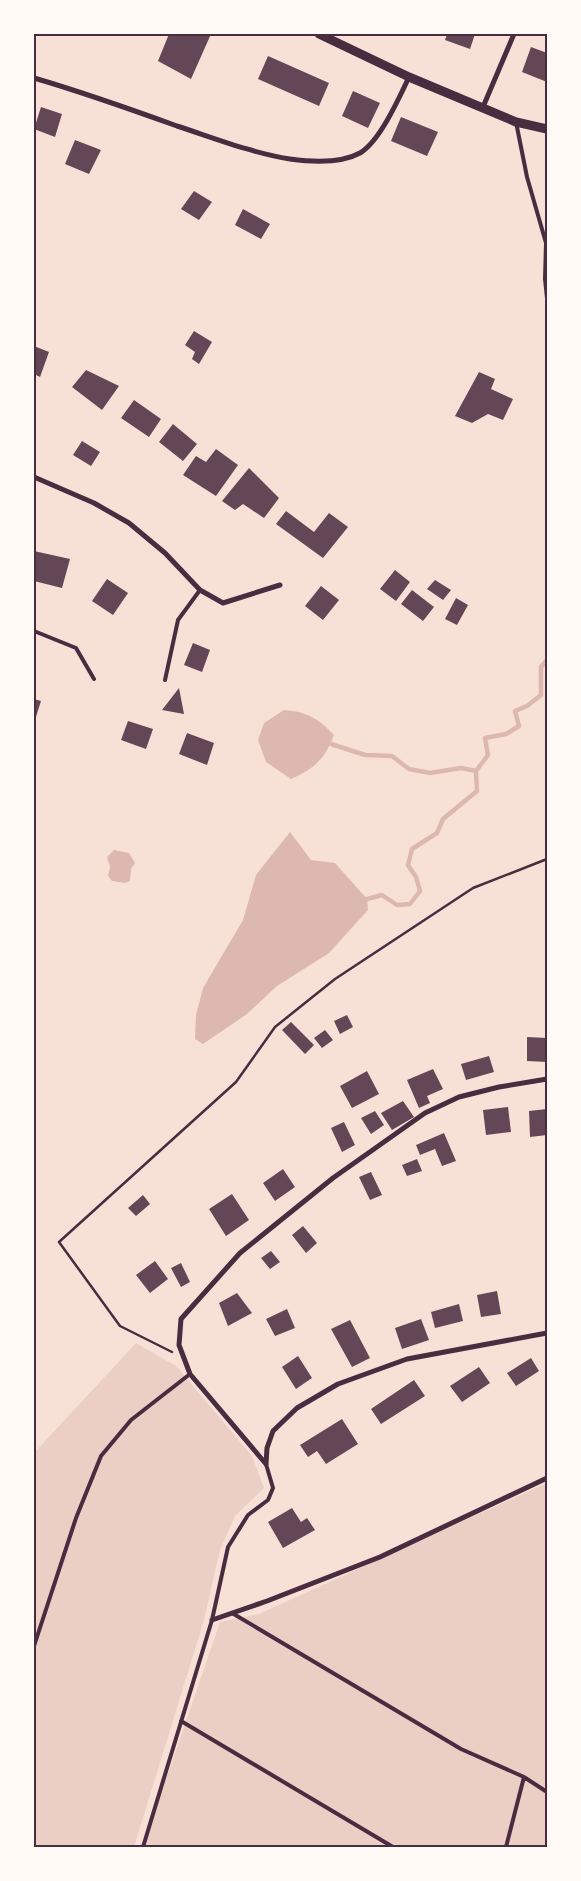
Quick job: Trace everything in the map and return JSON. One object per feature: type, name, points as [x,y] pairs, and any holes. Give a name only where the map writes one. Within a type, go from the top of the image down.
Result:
[{"type":"street","points":[[319,34],[409,77],[516,122],[547,129]]},
{"type":"street","points":[[483,107],[514,34]]},
{"type":"street","points":[[34,78],[76,90],[236,145],[289,159],[323,162],[346,158],[361,152],[386,122],[409,77]]},
{"type":"street","points":[[34,477],[94,503],[129,524],[164,553],[200,590],[224,603],[280,585]]},
{"type":"street","points":[[266,1464],[190,1374],[179,1345],[181,1319],[240,1253],[333,1178],[425,1113],[459,1097],[547,1078]]},
{"type":"street","points":[[266,1464],[267,1448],[273,1431],[297,1408],[338,1384],[407,1359],[547,1333]]},
{"type":"street","points":[[212,1620],[267,1601],[380,1557],[547,1478]]},
{"type":"lane","points":[[516,122],[527,177],[546,243],[545,279],[547,298]]},
{"type":"lane","points":[[165,680],[178,620],[200,590]]},
{"type":"lane","points":[[34,631],[76,648],[94,679]]},
{"type":"lane","points":[[34,1646],[76,1518],[101,1456],[131,1420],[190,1374]]},
{"type":"lane","points":[[143,1847],[212,1620],[228,1547],[248,1515],[268,1500],[273,1488],[266,1464]]},
{"type":"lane","points":[[232,1613],[461,1749],[524,1777],[547,1792]]},
{"type":"lane","points":[[181,1721],[393,1847]]},
{"type":"lane","points":[[506,1847],[524,1777]]},
{"type":"path","points":[[184,1359],[120,1326],[59,1242],[236,1082],[275,1027],[335,979],[473,888],[547,859]]},
{"type":"shaded area","points":[[284,710],[299,712],[312,717],[323,724],[334,735],[318,762],[313,767],[291,779],[266,762],[258,740],[264,723]]},
{"type":"shaded area","points":[[290,832],[311,860],[335,863],[367,899],[368,910],[329,953],[277,986],[247,1014],[203,1044],[195,1039],[196,1015],[203,988],[243,920],[256,875]]},
{"type":"shaded area","points":[[114,850],[129,853],[135,863],[131,869],[130,881],[125,883],[112,881],[108,876],[110,867],[107,857]]},
{"type":"shaded area","points":[[136,1343],[176,1366],[252,1456],[264,1488],[235,1516],[220,1550],[204,1620],[134,1847],[34,1847],[34,1453]]},
{"type":"shaded area","points":[[547,1483],[547,1847],[143,1847],[220,1622],[259,1614]]},
{"type":"building","points":[[169,34],[211,34],[191,79],[158,61]]},
{"type":"building","points":[[447,34],[475,34],[470,49],[445,40]]},
{"type":"building","points":[[531,47],[547,53],[547,82],[522,72]]},
{"type":"building","points":[[268,56],[329,83],[319,106],[258,79]]},
{"type":"building","points":[[353,91],[380,103],[368,128],[342,116]]},
{"type":"building","points":[[41,107],[62,114],[55,137],[34,129]]},
{"type":"building","points":[[401,117],[438,132],[427,156],[391,141]]},
{"type":"building","points":[[75,140],[101,150],[89,174],[65,164]]},
{"type":"building","points":[[194,191],[212,202],[199,220],[181,209]]},
{"type":"building","points":[[243,209],[270,224],[261,239],[235,225]]},
{"type":"building","points":[[194,331],[212,342],[199,364],[192,359],[195,352],[185,345]]},
{"type":"building","points":[[34,346],[49,352],[40,377],[34,374]]},
{"type":"building","points":[[86,370],[119,386],[102,410],[72,387]]},
{"type":"building","points":[[479,372],[495,379],[491,389],[513,399],[503,420],[488,414],[472,423],[455,416]]},
{"type":"building","points":[[134,400],[161,419],[149,437],[121,418]]},
{"type":"building","points":[[173,424],[197,444],[183,461],[159,442]]},
{"type":"building","points":[[82,441],[100,452],[91,466],[73,455]]},
{"type":"building","points":[[216,449],[238,465],[216,496],[183,475],[196,456],[206,462]]},
{"type":"building","points":[[249,468],[279,498],[264,518],[243,504],[235,510],[222,501]]},
{"type":"building","points":[[286,511],[314,532],[329,513],[348,527],[323,558],[276,524]]},
{"type":"building","points":[[34,551],[70,559],[62,588],[34,581]]},
{"type":"building","points":[[395,570],[410,582],[396,601],[380,589]]},
{"type":"building","points":[[107,579],[128,593],[113,615],[92,601]]},
{"type":"building","points":[[435,580],[451,590],[443,600],[427,589]]},
{"type":"building","points":[[321,586],[339,600],[323,620],[305,606]]},
{"type":"building","points":[[412,590],[434,607],[423,621],[401,604]]},
{"type":"building","points":[[456,598],[468,605],[457,625],[445,619]]},
{"type":"building","points":[[193,643],[210,650],[202,672],[184,665]]},
{"type":"building","points":[[179,688],[184,714],[162,710]]},
{"type":"building","points":[[34,699],[41,701],[34,723]]},
{"type":"building","points":[[128,721],[153,729],[146,749],[121,740]]},
{"type":"building","points":[[187,733],[214,743],[207,765],[179,754]]},
{"type":"building","points":[[347,1015],[353,1027],[340,1034],[334,1021]]},
{"type":"building","points":[[291,1022],[314,1045],[305,1054],[282,1030]]},
{"type":"building","points":[[325,1030],[333,1040],[322,1048],[314,1038]]},
{"type":"building","points":[[527,1037],[547,1038],[547,1062],[527,1061]]},
{"type":"building","points":[[489,1056],[494,1072],[466,1080],[461,1064]]},
{"type":"building","points":[[433,1069],[443,1089],[427,1096],[430,1103],[419,1108],[407,1080]]},
{"type":"building","points":[[367,1071],[379,1094],[352,1108],[340,1086]]},
{"type":"building","points":[[403,1101],[414,1117],[392,1130],[381,1113]]},
{"type":"building","points":[[508,1107],[511,1132],[486,1135],[483,1110]]},
{"type":"building","points":[[547,1109],[547,1135],[530,1137],[529,1111]]},
{"type":"building","points":[[375,1111],[384,1125],[371,1134],[361,1118]]},
{"type":"building","points":[[344,1122],[355,1145],[342,1152],[331,1128]]},
{"type":"building","points":[[444,1133],[456,1161],[442,1166],[435,1149],[420,1155],[416,1145]]},
{"type":"building","points":[[417,1159],[422,1171],[407,1176],[402,1165]]},
{"type":"building","points":[[283,1169],[295,1187],[275,1201],[263,1183]]},
{"type":"building","points":[[371,1172],[382,1195],[370,1200],[359,1177]]},
{"type":"building","points":[[232,1194],[249,1220],[226,1236],[209,1209]]},
{"type":"building","points":[[143,1195],[150,1204],[136,1216],[128,1208]]},
{"type":"building","points":[[303,1226],[317,1243],[306,1253],[292,1235]]},
{"type":"building","points":[[271,1251],[280,1262],[270,1269],[261,1258]]},
{"type":"building","points":[[155,1261],[168,1279],[150,1293],[136,1275]]},
{"type":"building","points":[[181,1263],[190,1282],[181,1287],[171,1268]]},
{"type":"building","points":[[497,1291],[501,1314],[481,1317],[477,1295]]},
{"type":"building","points":[[237,1293],[252,1313],[228,1326],[219,1303]]},
{"type":"building","points":[[459,1304],[463,1321],[435,1328],[431,1312]]},
{"type":"building","points":[[287,1309],[295,1328],[275,1336],[266,1319]]},
{"type":"building","points":[[421,1319],[429,1340],[402,1349],[395,1328]]},
{"type":"building","points":[[350,1320],[370,1358],[352,1367],[331,1329]]},
{"type":"building","points":[[298,1356],[312,1378],[296,1389],[282,1367]]},
{"type":"building","points":[[531,1358],[539,1371],[516,1386],[507,1373]]},
{"type":"building","points":[[479,1367],[490,1383],[462,1402],[450,1386]]},
{"type":"building","points":[[414,1380],[425,1396],[381,1424],[371,1409]]},
{"type":"building","points":[[342,1419],[358,1444],[326,1464],[317,1451],[308,1457],[300,1445]]},
{"type":"building","points":[[292,1508],[301,1522],[307,1518],[315,1530],[283,1548],[268,1522]]},
{"type":"waterway","points":[[367,899],[382,895],[397,905],[410,904],[420,891],[416,877],[408,865],[412,849],[437,833],[443,819],[477,791],[476,771],[488,755],[485,738],[506,734],[519,726],[515,711],[527,706],[541,695],[541,667],[547,660]]},
{"type":"waterway","points":[[331,744],[365,755],[392,756],[409,769],[430,773],[461,768],[476,771]]}]
